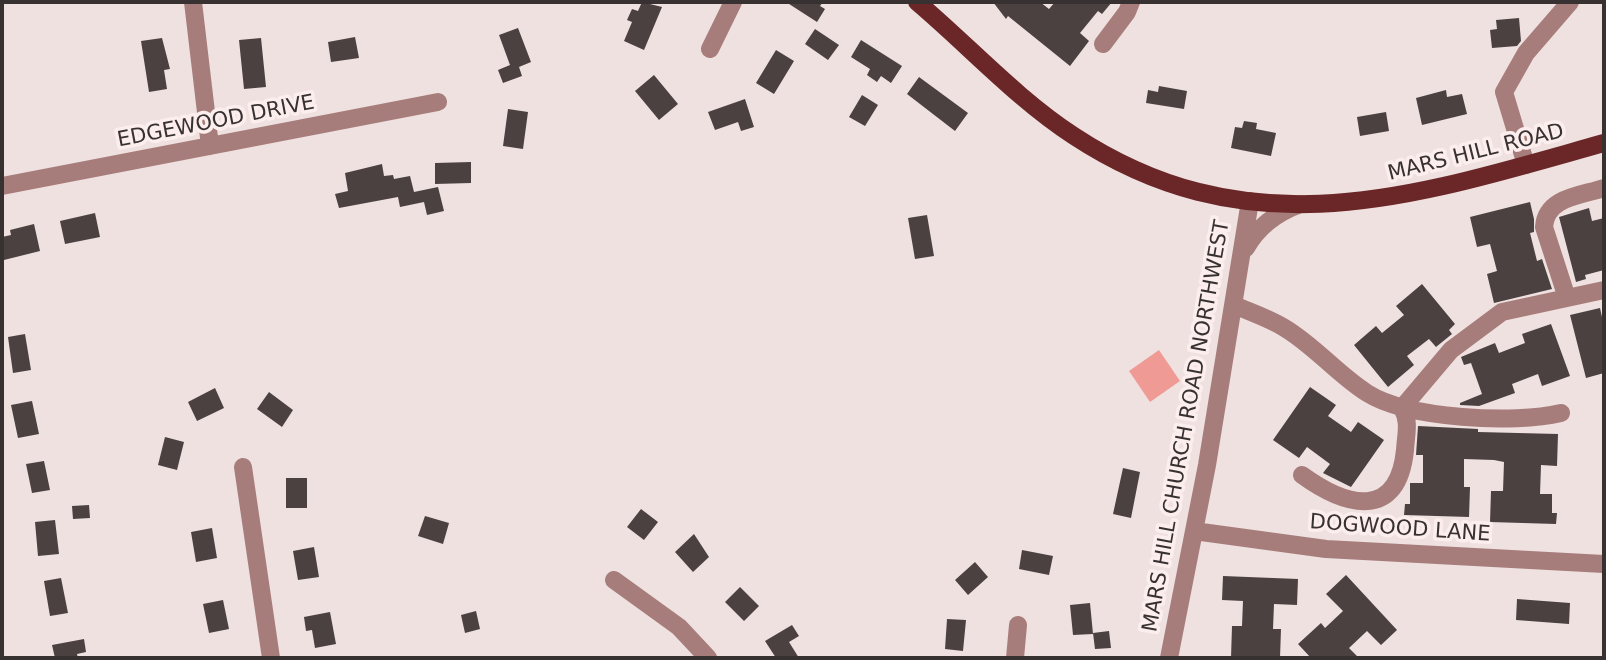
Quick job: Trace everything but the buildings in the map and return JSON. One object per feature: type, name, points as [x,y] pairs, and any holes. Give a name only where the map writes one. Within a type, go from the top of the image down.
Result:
[{"type":"main road","name":"MARS HILL ROAD","points":[[919,3],[1030,102],[1096,150],[1164,181],[1250,201],[1300,204],[1399,197],[1604,144]]},
{"type":"street","points":[[193,2],[210,146]]},
{"type":"street","points":[[710,49],[733,2]]},
{"type":"street","points":[[1103,44],[1127,12],[1131,2]]},
{"type":"street","points":[[1526,165],[1504,92],[1526,53],[1570,2]]},
{"type":"street","name":"EDGEWOOD DRIVE","points":[[2,186],[438,102]]},
{"type":"street","points":[[1567,298],[1544,227],[1545,215],[1555,204],[1604,188]]},
{"type":"street","name":"MARS HILL CHURCH ROAD NORTHWEST","points":[[1169,658],[1194,531],[1250,201]]},
{"type":"street","points":[[1241,258],[1261,227],[1280,213],[1300,204]]},
{"type":"street","points":[[1402,408],[1451,350],[1486,321],[1502,312],[1604,290]]},
{"type":"street","points":[[1234,305],[1282,326],[1368,393],[1402,408],[1429,413],[1536,419],[1562,413]]},
{"type":"street","points":[[1303,475],[1327,493],[1358,502],[1382,499],[1395,487],[1403,466],[1408,418],[1402,408]]},
{"type":"street","points":[[243,467],[271,658]]},
{"type":"street","name":"DOGWOOD LANE","points":[[1194,531],[1326,549],[1604,564]]},
{"type":"street","points":[[614,580],[679,627],[709,658]]},
{"type":"street","points":[[1015,658],[1018,625]]},
{"type":"shaded area","points":[[1159,350],[1180,381],[1150,402],[1129,371]]}]
